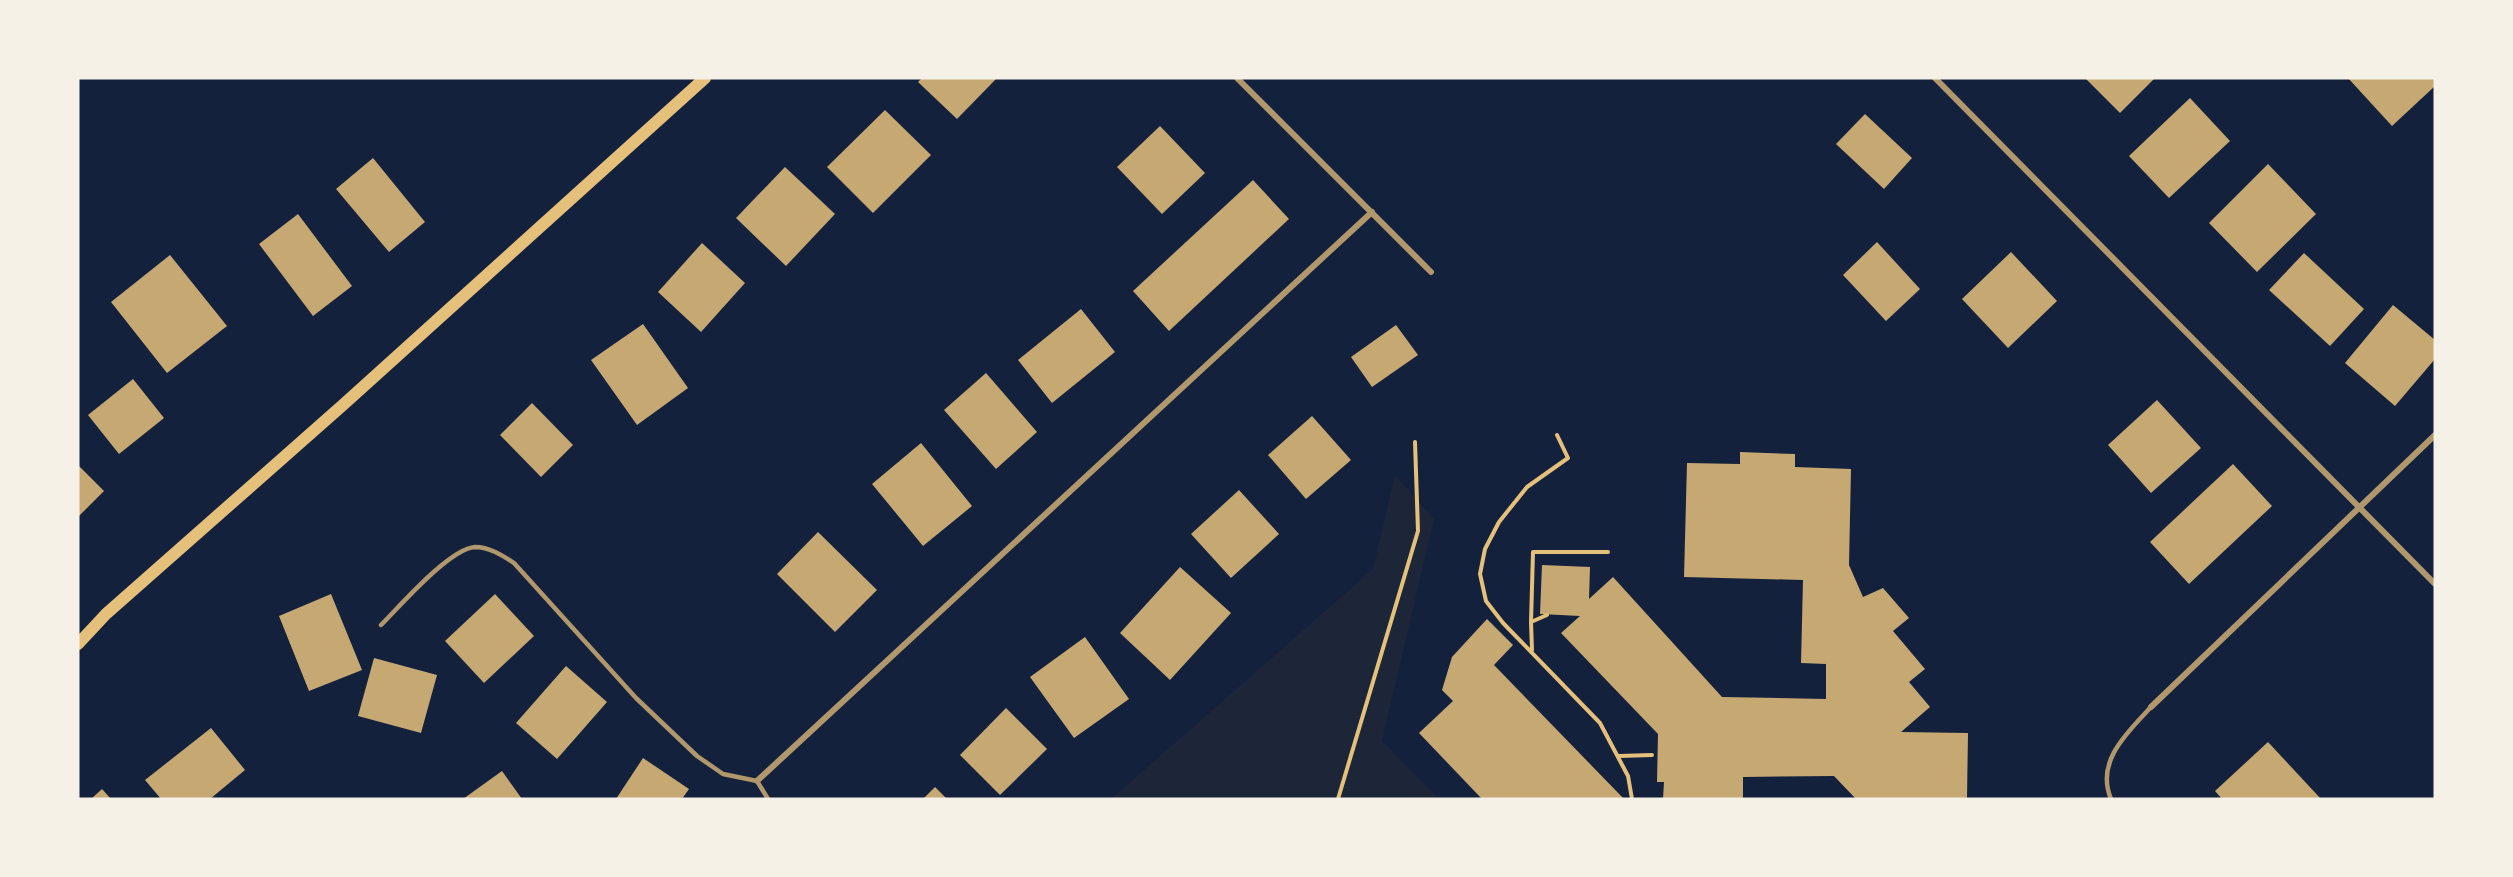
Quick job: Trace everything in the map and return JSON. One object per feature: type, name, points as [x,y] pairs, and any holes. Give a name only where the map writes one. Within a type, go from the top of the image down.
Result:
[{"type":"main road","points":[[78,644],[123,599],[353,397],[705,78]]},
{"type":"street","points":[[1238,78],[1431,272]]},
{"type":"street","points":[[1935,78],[2435,584]]},
{"type":"street","points":[[757,781],[1372,212]]},
{"type":"street","points":[[2151,707],[2435,435]]},
{"type":"lane","points":[[381,625],[452,556],[474,547],[492,550],[514,563],[636,698],[697,756],[723,774],[757,781],[768,799]]},
{"type":"lane","points":[[2111,799],[2109,763],[2117,743],[2151,707]]},
{"type":"path","points":[[1557,435],[1568,458],[1527,487],[1499,522],[1485,549],[1480,574],[1485,601],[1503,623],[1600,723],[1628,776],[1632,799]]},
{"type":"path","points":[[1338,799],[1418,531],[1415,441]]},
{"type":"path","points":[[1532,651],[1533,552],[1608,552]]},
{"type":"path","points":[[1531,622],[1547,615]]},
{"type":"path","points":[[1619,756],[1652,755]]},
{"type":"shaded area","points":[[1395,475],[1434,519],[1382,741],[1439,799],[1111,799],[1373,569]]},
{"type":"building","points":[[922,78],[997,78],[957,119],[918,82]]},
{"type":"building","points":[[2085,78],[2155,78],[2120,113]]},
{"type":"building","points":[[2348,78],[2434,78],[2435,86],[2392,126]]},
{"type":"building","points":[[2190,98],[2230,141],[2169,198],[2129,156]]},
{"type":"building","points":[[885,110],[931,155],[873,213],[827,167]]},
{"type":"building","points":[[1865,114],[1912,158],[1884,189],[1836,144]]},
{"type":"building","points":[[1160,126],[1205,173],[1162,214],[1117,167]]},
{"type":"building","points":[[373,158],[425,222],[389,252],[336,189]]},
{"type":"building","points":[[2268,164],[2316,214],[2257,272],[2209,223]]},
{"type":"building","points":[[785,167],[835,214],[786,266],[736,218]]},
{"type":"building","points":[[1253,180],[1289,219],[1169,331],[1133,291]]},
{"type":"building","points":[[298,214],[352,286],[313,316],[259,244]]},
{"type":"building","points":[[1877,242],[1920,289],[1886,321],[1843,275]]},
{"type":"building","points":[[702,243],[745,283],[701,332],[658,292]]},
{"type":"building","points":[[2011,252],[2057,301],[2008,348],[1962,299]]},
{"type":"building","points":[[2304,253],[2364,309],[2330,346],[2269,290]]},
{"type":"building","points":[[170,255],[227,326],[167,373],[111,302]]},
{"type":"building","points":[[2393,305],[2435,340],[2435,359],[2395,406],[2345,363]]},
{"type":"building","points":[[1081,309],[1115,352],[1052,403],[1018,360]]},
{"type":"building","points":[[643,324],[688,388],[637,425],[591,360]]},
{"type":"building","points":[[1396,325],[1418,355],[1372,387],[1351,357]]},
{"type":"building","points":[[986,373],[1037,432],[996,469],[944,410]]},
{"type":"building","points":[[133,379],[164,418],[119,454],[88,415]]},
{"type":"building","points":[[2157,400],[2201,448],[2151,493],[2108,445]]},
{"type":"building","points":[[532,403],[573,445],[541,477],[500,435]]},
{"type":"building","points":[[1312,416],[1351,460],[1306,499],[1268,455]]},
{"type":"building","points":[[921,443],[972,506],[923,546],[872,484]]},
{"type":"building","points":[[1740,452],[1795,454],[1795,467],[1851,469],[1849,565],[1863,597],[1883,588],[1909,618],[1893,631],[1925,669],[1909,682],[1930,707],[1901,732],[1968,733],[1967,799],[1856,799],[1834,776],[1743,777],[1743,799],[1663,799],[1664,782],[1657,782],[1658,734],[1561,633],[1580,616],[1540,614],[1542,565],[1590,567],[1589,599],[1613,577],[1722,697],[1826,699],[1826,664],[1801,663],[1803,580],[1684,577],[1687,463],[1740,464]]},
{"type":"building","points":[[2233,464],[2272,506],[2189,584],[2150,542]]},
{"type":"building","points":[[78,465],[104,491],[78,517]]},
{"type":"building","points":[[1239,490],[1279,534],[1231,578],[1191,534]]},
{"type":"building","points":[[818,532],[877,590],[835,632],[777,574]]},
{"type":"building","points":[[1180,567],[1231,613],[1170,680],[1120,633]]},
{"type":"building","points":[[331,594],[362,670],[309,691],[279,616]]},
{"type":"building","points":[[495,594],[534,636],[484,683],[445,641]]},
{"type":"building","points":[[1487,619],[1513,645],[1494,665],[1624,799],[1482,799],[1419,733],[1453,701],[1442,690],[1452,657]]},
{"type":"building","points":[[1085,637],[1129,699],[1074,738],[1030,677]]},
{"type":"building","points":[[374,658],[437,675],[421,733],[358,716]]},
{"type":"building","points":[[566,666],[607,702],[557,759],[516,723]]},
{"type":"building","points":[[1006,708],[1047,749],[1000,795],[960,755]]},
{"type":"building","points":[[211,728],[245,770],[210,799],[161,799],[145,780]]},
{"type":"building","points":[[2268,742],[2321,799],[2222,799],[2215,791]]},
{"type":"building","points":[[643,758],[689,789],[682,799],[616,799]]},
{"type":"building","points":[[502,771],[522,799],[463,799]]},
{"type":"building","points":[[935,787],[947,799],[923,799]]},
{"type":"building","points":[[102,789],[111,799],[91,799]]}]
